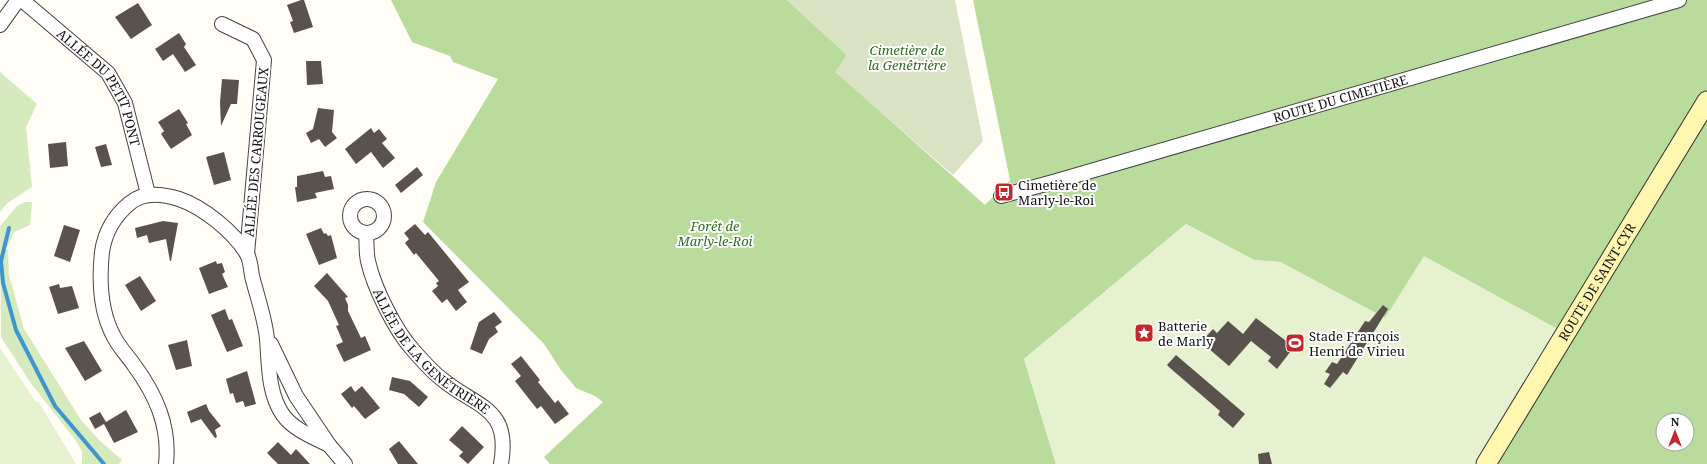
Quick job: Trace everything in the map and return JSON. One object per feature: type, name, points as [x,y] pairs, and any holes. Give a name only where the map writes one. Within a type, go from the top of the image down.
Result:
[{"type":"main road","name":"ROUTE DE SAINT-CYR","points":[[1486,464],[1707,101]]},
{"type":"street","points":[[0,25],[18,0]]},
{"type":"street","name":"ALLÉE DU PETIT PONT","points":[[22,0],[108,73],[125,103],[148,194]]},
{"type":"street","name":"ROUTE DU CIMETIÈRE","points":[[1001,196],[1679,0]]},
{"type":"street","name":"ALLÉE DES CARROUGEAUX","points":[[222,24],[253,39],[264,60],[247,254]]},
{"type":"street","points":[[166,464],[167,444],[165,425],[158,405],[148,385],[113,336],[101,294],[100,272],[107,231],[115,216],[131,202],[148,194],[172,197],[199,208],[225,228],[247,254],[267,336],[272,386],[275,398],[283,415],[300,430],[329,445]]},
{"type":"street","name":"ALLÉE DE LA GENÉTRIÈRE","points":[[366,234],[368,261],[387,311],[412,349],[443,380],[485,407],[493,416],[500,428],[503,441],[502,464]]},
{"type":"street","points":[[267,336],[296,396],[329,445],[345,464]]},
{"type":"green space","name":"Forêt de Marly-le-Roi","points":[[391,0],[787,0],[847,55],[836,72],[985,205],[1010,180],[973,0],[1707,0],[1707,464],[1475,464],[1556,328],[1385,318],[1280,262],[1254,260],[1186,224],[1024,359],[1056,464],[550,464],[544,457],[603,402],[595,396],[576,388],[561,370],[544,344],[423,222],[436,182],[498,79],[453,62],[450,56],[412,42]]},
{"type":"green space","name":"Cimetière de la Genêtrière","points":[[787,0],[955,0],[983,141],[953,175],[835,72],[847,55]]},
{"type":"green space","points":[[0,72],[37,104],[26,127],[32,187],[6,204],[0,212]]},
{"type":"green space","points":[[25,202],[32,202],[30,225],[14,232],[8,246],[1,249],[8,250],[9,275],[24,329],[81,420],[99,440],[122,460],[119,464],[82,464],[82,451],[76,441],[30,382],[1,337],[0,226],[17,206]]},
{"type":"green space","name":"Stade François Henri de Virieu","points":[[1186,224],[1254,260],[1280,262],[1385,318],[1424,256],[1556,328],[1477,464],[1056,464],[1024,359]]},
{"type":"green space","points":[[0,348],[36,402],[38,401],[76,464],[0,464]]},
{"type":"building","points":[[304,0],[313,27],[294,33],[290,22],[293,21],[287,5]]},
{"type":"building","points":[[138,3],[152,25],[131,39],[115,17]]},
{"type":"building","points":[[179,33],[186,44],[184,47],[196,65],[185,72],[173,54],[163,61],[155,49]]},
{"type":"building","points":[[306,61],[321,61],[323,84],[307,85]]},
{"type":"building","points":[[222,79],[239,80],[237,104],[231,104],[221,126],[220,102]]},
{"type":"building","points":[[318,108],[334,110],[332,132],[337,138],[325,147],[319,139],[311,143],[306,133],[313,129]]},
{"type":"building","points":[[179,109],[188,123],[186,124],[192,135],[171,149],[161,134],[164,131],[158,122]]},
{"type":"building","points":[[371,128],[374,133],[379,129],[387,139],[382,143],[395,158],[383,168],[371,152],[356,164],[345,149]]},
{"type":"building","points":[[66,142],[68,166],[50,168],[48,144]]},
{"type":"building","points":[[106,144],[112,165],[101,167],[95,147]]},
{"type":"building","points":[[224,152],[231,180],[214,185],[206,157]]},
{"type":"building","points":[[417,167],[423,175],[401,193],[395,185]]},
{"type":"building","points":[[323,171],[325,177],[331,176],[334,189],[315,193],[317,198],[297,202],[295,187],[297,187],[297,176]]},
{"type":"building","points":[[163,221],[178,223],[171,261],[166,239],[149,243],[147,235],[137,238],[135,228]]},
{"type":"building","points":[[415,224],[425,235],[428,232],[469,282],[458,290],[467,302],[456,311],[447,299],[442,303],[432,291],[438,286],[436,283],[439,281],[416,253],[414,255],[405,243],[409,239],[404,233]]},
{"type":"building","points":[[64,225],[80,230],[70,262],[54,256]]},
{"type":"building","points":[[321,228],[324,234],[326,233],[328,236],[331,235],[337,258],[319,265],[306,234]]},
{"type":"building","points":[[216,261],[217,264],[222,263],[225,272],[222,274],[228,287],[209,294],[199,268]]},
{"type":"building","points":[[327,273],[348,297],[345,298],[348,305],[348,311],[361,338],[365,336],[371,350],[344,362],[336,345],[343,342],[336,326],[339,325],[328,301],[314,286]]},
{"type":"building","points":[[140,276],[156,301],[141,311],[125,285]]},
{"type":"building","points":[[59,284],[60,288],[72,286],[79,308],[58,314],[49,287]]},
{"type":"building","points":[[1383,305],[1388,309],[1347,375],[1343,372],[1330,388],[1324,384],[1330,374],[1325,372],[1332,362],[1337,364],[1365,321],[1369,322]]},
{"type":"building","points":[[225,309],[229,320],[232,319],[243,346],[227,352],[211,315]]},
{"type":"building","points":[[494,312],[502,322],[495,327],[498,332],[489,339],[482,354],[470,349],[479,322]]},
{"type":"building","points":[[1256,318],[1294,347],[1277,369],[1268,361],[1271,357],[1251,341],[1229,366],[1201,342],[1213,329],[1217,333],[1228,321],[1243,334]]},
{"type":"building","points":[[187,340],[192,366],[176,370],[168,345]]},
{"type":"building","points":[[84,341],[102,371],[85,381],[65,348]]},
{"type":"building","points":[[1176,355],[1245,414],[1233,428],[1218,415],[1220,411],[1167,365]]},
{"type":"building","points":[[521,356],[540,380],[538,382],[555,403],[558,400],[569,414],[555,424],[541,406],[537,409],[515,381],[521,376],[511,364]]},
{"type":"building","points":[[247,371],[256,404],[245,407],[243,401],[236,403],[233,393],[230,394],[226,379]]},
{"type":"building","points":[[392,377],[410,381],[428,397],[419,407],[404,394],[389,390]]},
{"type":"building","points":[[351,386],[355,392],[362,386],[380,408],[365,419],[354,406],[352,408],[341,394]]},
{"type":"building","points":[[206,404],[209,411],[221,426],[215,430],[217,437],[215,438],[201,419],[191,423],[187,412]]},
{"type":"building","points":[[126,410],[138,432],[114,443],[104,424],[95,429],[89,418],[100,412],[106,422]]},
{"type":"building","points":[[462,426],[484,447],[468,464],[459,456],[463,452],[449,440]]},
{"type":"building","points":[[399,441],[418,464],[398,464],[389,449]]},
{"type":"building","points":[[278,442],[291,455],[296,449],[310,464],[278,464],[267,453]]},
{"type":"building","points":[[1269,452],[1272,464],[1259,464],[1258,454]]},
{"type":"waterway","points":[[9,228],[1,261],[3,283],[16,330],[55,406],[104,464]]},
{"type":"place","name":"Cimetière de Marly-le-Roi","points":[[1004,192]]},
{"type":"place","name":"Batterie de Marly","points":[[1144,333]]},
{"type":"place","name":"Stade François Henri de Virieu","points":[[1295,343]]}]
